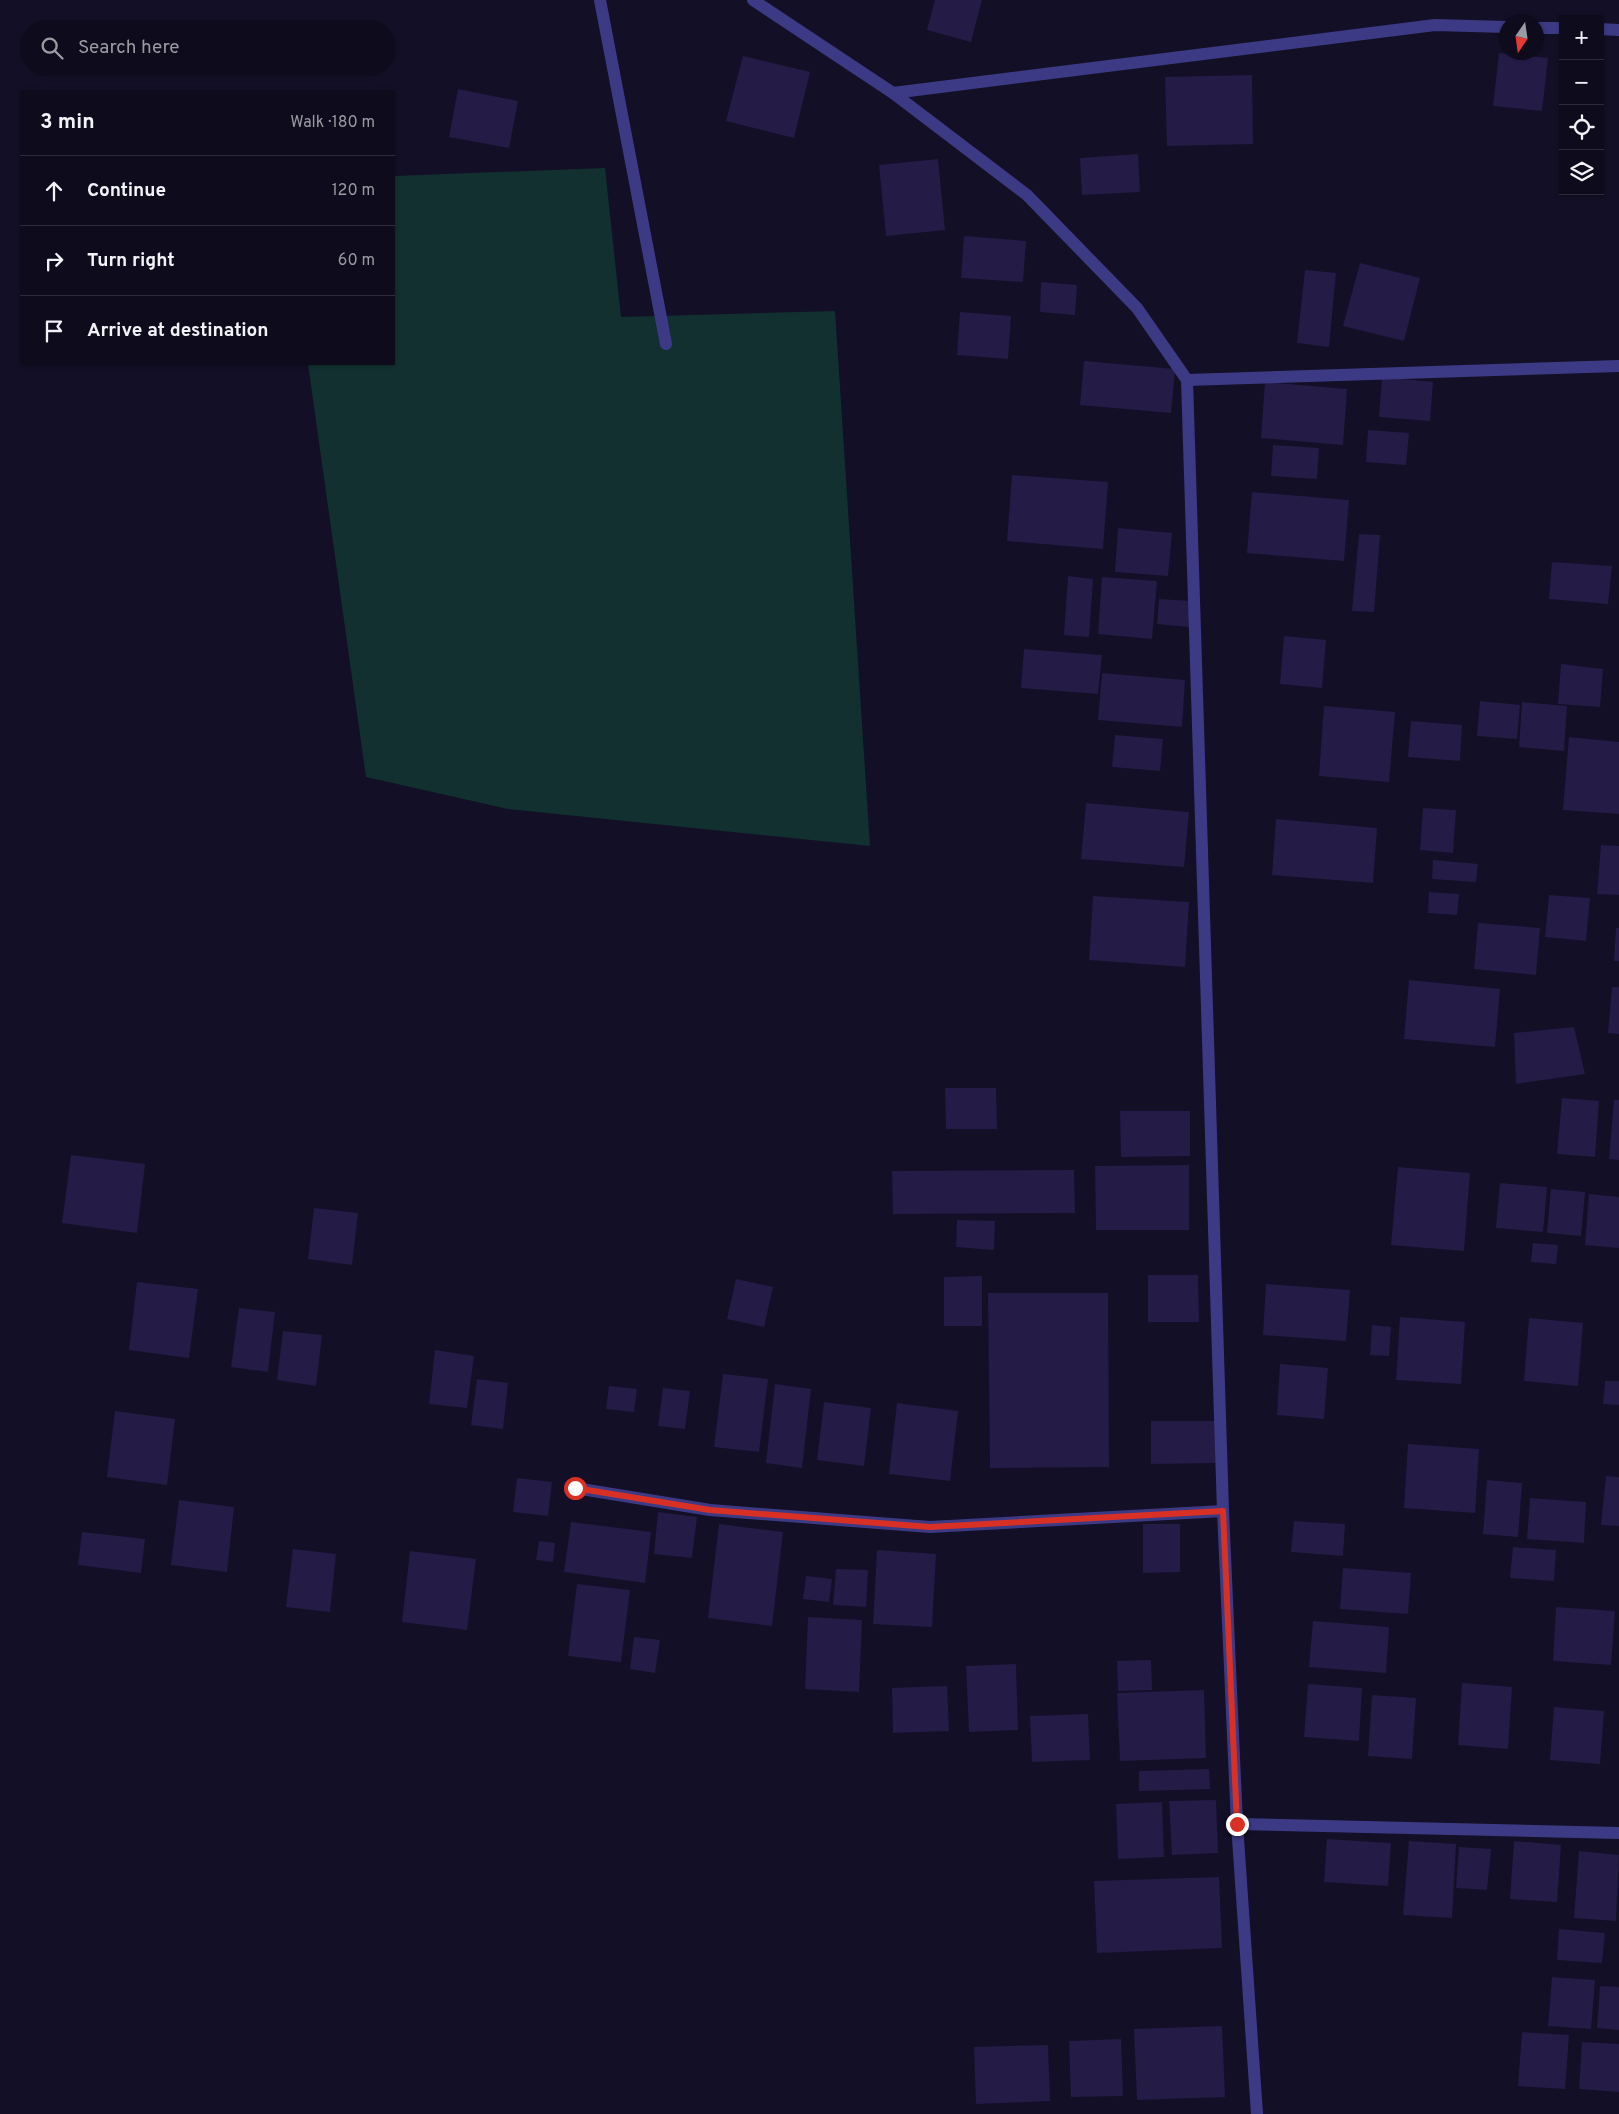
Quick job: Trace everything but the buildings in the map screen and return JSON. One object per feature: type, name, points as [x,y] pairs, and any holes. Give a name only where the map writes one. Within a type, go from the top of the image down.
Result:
[{"type":"street","points":[[600,0],[666,344]]},
{"type":"street","points":[[753,0],[893,93],[1027,195],[1137,308],[1187,380],[1223,1511],[1237,1824],[1257,2114]]},
{"type":"street","points":[[893,93],[1435,25],[1499,27]]},
{"type":"street","points":[[1544,28],[1559,28]]},
{"type":"street","points":[[1604,29],[1619,30]]},
{"type":"street","points":[[1187,380],[1619,366]]},
{"type":"street","points":[[575,1488],[710,1510],[930,1527],[1223,1511]]},
{"type":"street","points":[[1237,1824],[1619,1833]]},
{"type":"green space","points":[[605,168],[621,317],[835,311],[870,846],[508,809],[366,777],[308,365],[395,365],[395,176]]},
{"type":"route","points":[[575,1488],[710,1510],[930,1527],[1223,1511],[1237,1824]]}]
